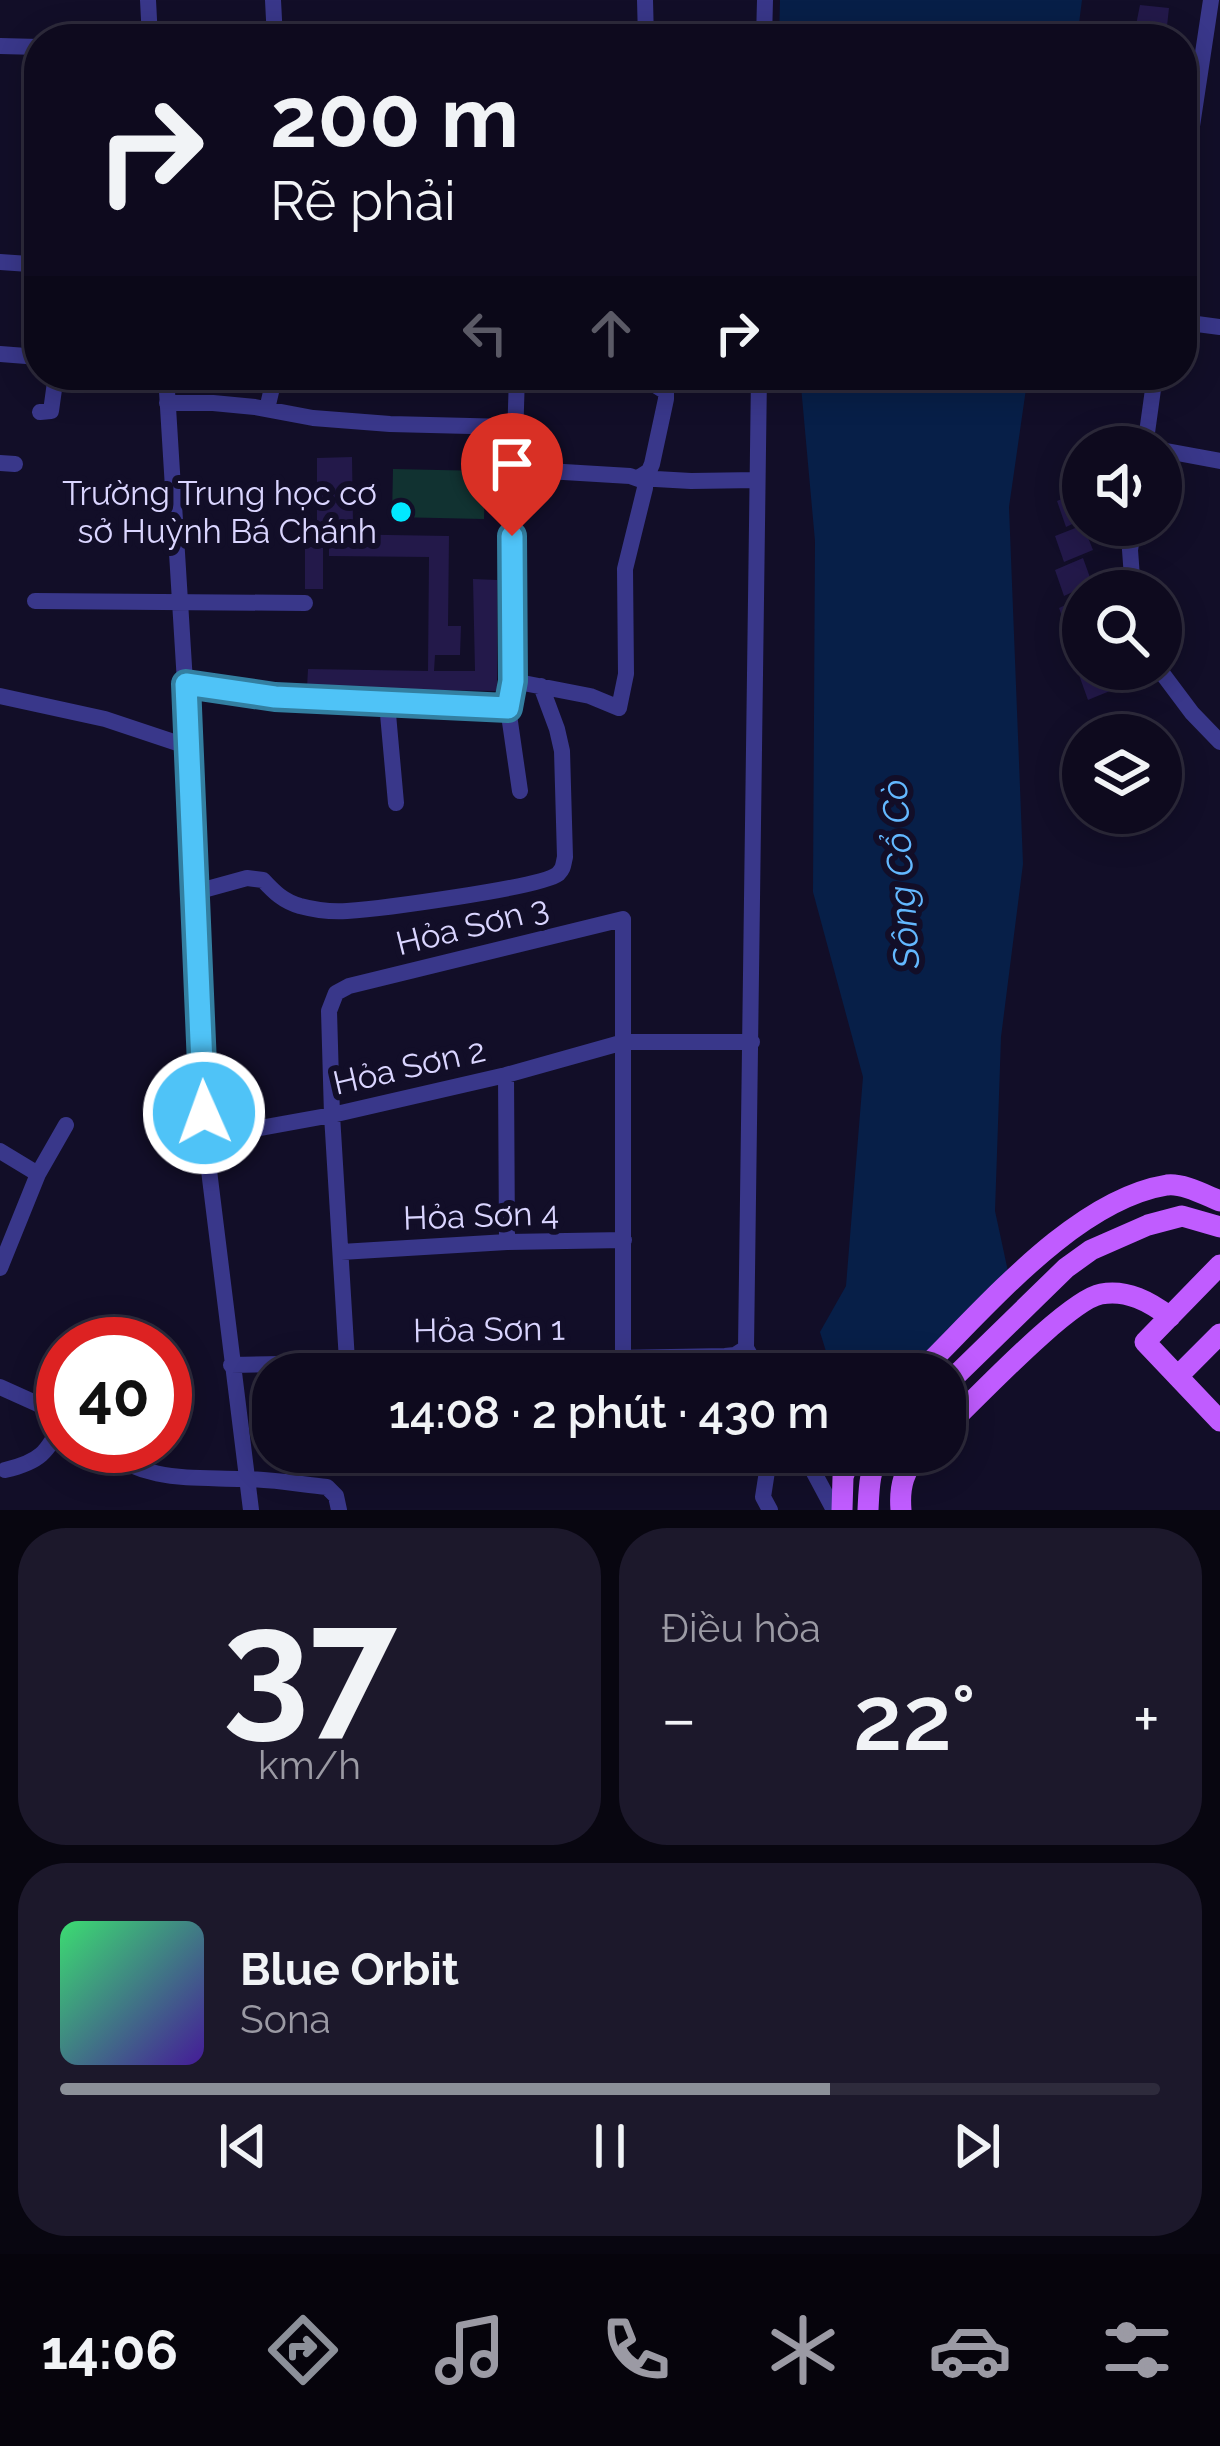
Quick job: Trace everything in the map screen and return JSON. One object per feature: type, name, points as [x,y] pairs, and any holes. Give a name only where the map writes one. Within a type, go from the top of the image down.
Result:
[{"type":"main road","points":[[939,1353],[1050,1245],[1102,1209],[1172,1184],[1220,1201]]},
{"type":"main road","points":[[966,1366],[1066,1268],[1091,1250],[1182,1216],[1220,1227]]},
{"type":"main road","points":[[1220,1265],[1145,1342],[1220,1421]]},
{"type":"main road","points":[[1066,1268],[1087,1298]]},
{"type":"main road","points":[[966,1408],[1087,1298],[1126,1294],[1153,1304],[1170,1317]]},
{"type":"main road","points":[[1178,1376],[1220,1334]]},
{"type":"main road","points":[[838,1510],[844,1473]]},
{"type":"main road","points":[[868,1510],[872,1473]]},
{"type":"main road","points":[[902,1510],[905,1473]]},
{"type":"street","points":[[1197,93],[1211,0]]},
{"type":"street","points":[[40,412],[50,412],[54,390]]},
{"type":"street","points":[[166,390],[186,684],[205,1138],[251,1510]]},
{"type":"street","points":[[266,409],[271,390]]},
{"type":"street","points":[[516,390],[513,681],[508,708],[520,790]]},
{"type":"street","points":[[638,478],[652,464],[666,399],[663,390]]},
{"type":"street","points":[[749,1353],[759,390]]},
{"type":"street","points":[[1148,426],[1153,390]]},
{"type":"street","points":[[167,403],[214,403],[390,424],[515,428]]},
{"type":"street","points":[[1182,454],[1220,461]]},
{"type":"street","points":[[514,469],[691,481],[757,479]]},
{"type":"street","points":[[513,681],[590,696],[619,708],[626,674],[626,569],[645,488],[638,478]]},
{"type":"street","points":[[35,601],[305,603]]},
{"type":"street","points":[[186,684],[275,697],[508,708]]},
{"type":"street","points":[[196,892],[247,878],[263,880],[288,902],[344,911],[493,891],[555,876],[565,857],[562,751],[541,686]]},
{"type":"street","points":[[1175,690],[1220,742]]},
{"type":"street","points":[[0,696],[105,719],[189,747]]},
{"type":"street","points":[[387,703],[396,803]]},
{"type":"street","name":"Hỏa Sơn 3","points":[[332,1114],[329,1011],[336,993],[623,919],[624,1042]]},
{"type":"street","points":[[622,1353],[624,1042]]},
{"type":"street","name":"Hỏa Sơn 2","points":[[205,1138],[506,1075],[624,1042],[752,1042]]},
{"type":"street","points":[[506,1075],[507,1242]]},
{"type":"street","points":[[332,1114],[347,1353]]},
{"type":"street","points":[[0,1268],[5,1240],[66,1125]]},
{"type":"street","points":[[0,1151],[38,1174]]},
{"type":"street","name":"Hỏa Sơn 4","points":[[341,1252],[624,1240]]},
{"type":"street","name":"Hỏa Sơn 1","points":[[738,1353],[746,1348]]},
{"type":"street","name":"Hỏa Sơn 1","points":[[232,1365],[252,1364]]},
{"type":"street","points":[[0,1387],[36,1403]]},
{"type":"street","points":[[5,1470],[36,1460]]},
{"type":"street","points":[[149,1473],[327,1487],[336,1496],[339,1510]]},
{"type":"street","points":[[767,1473],[763,1497],[770,1510]]},
{"type":"street","points":[[816,1473],[838,1510]]},
{"type":"green space","points":[[393,469],[485,471],[484,519],[392,517]]},
{"type":"water","points":[[780,0],[1082,0],[1079,24],[779,24]]},
{"type":"water","name":"Sông Cổ Cò","points":[[801,390],[1026,390],[1009,507],[1023,864],[1001,1037],[995,1211],[1009,1276],[927,1353],[826,1353],[820,1332],[846,1286],[863,1077],[813,892],[815,541]]},
{"type":"building","points":[[1140,5],[1169,8],[1167,24],[1136,24]]},
{"type":"building","points":[[352,457],[353,524],[317,524],[317,458]]},
{"type":"building","points":[[1062,533],[1062,546],[1091,546],[1093,550],[1064,562],[1055,536]]},
{"type":"building","points":[[329,534],[449,536],[448,626],[461,626],[460,655],[435,655],[434,671],[475,671],[473,579],[497,580],[497,691],[307,688],[308,669],[428,671],[429,557],[329,556]]},
{"type":"building","points":[[305,545],[323,545],[323,589],[305,589]]},
{"type":"building","points":[[1083,558],[1087,570],[1062,570],[1062,590],[1055,570]]},
{"type":"building","points":[[1084,690],[1112,690],[1088,700]]},
{"type":"place","name":"Trường Trung học cơ sở Huỳnh Bá Chánh","points":[[401,512]]},
{"type":"route","points":[[204,1113],[186,684],[275,697],[508,708],[513,681],[512,536]]}]
